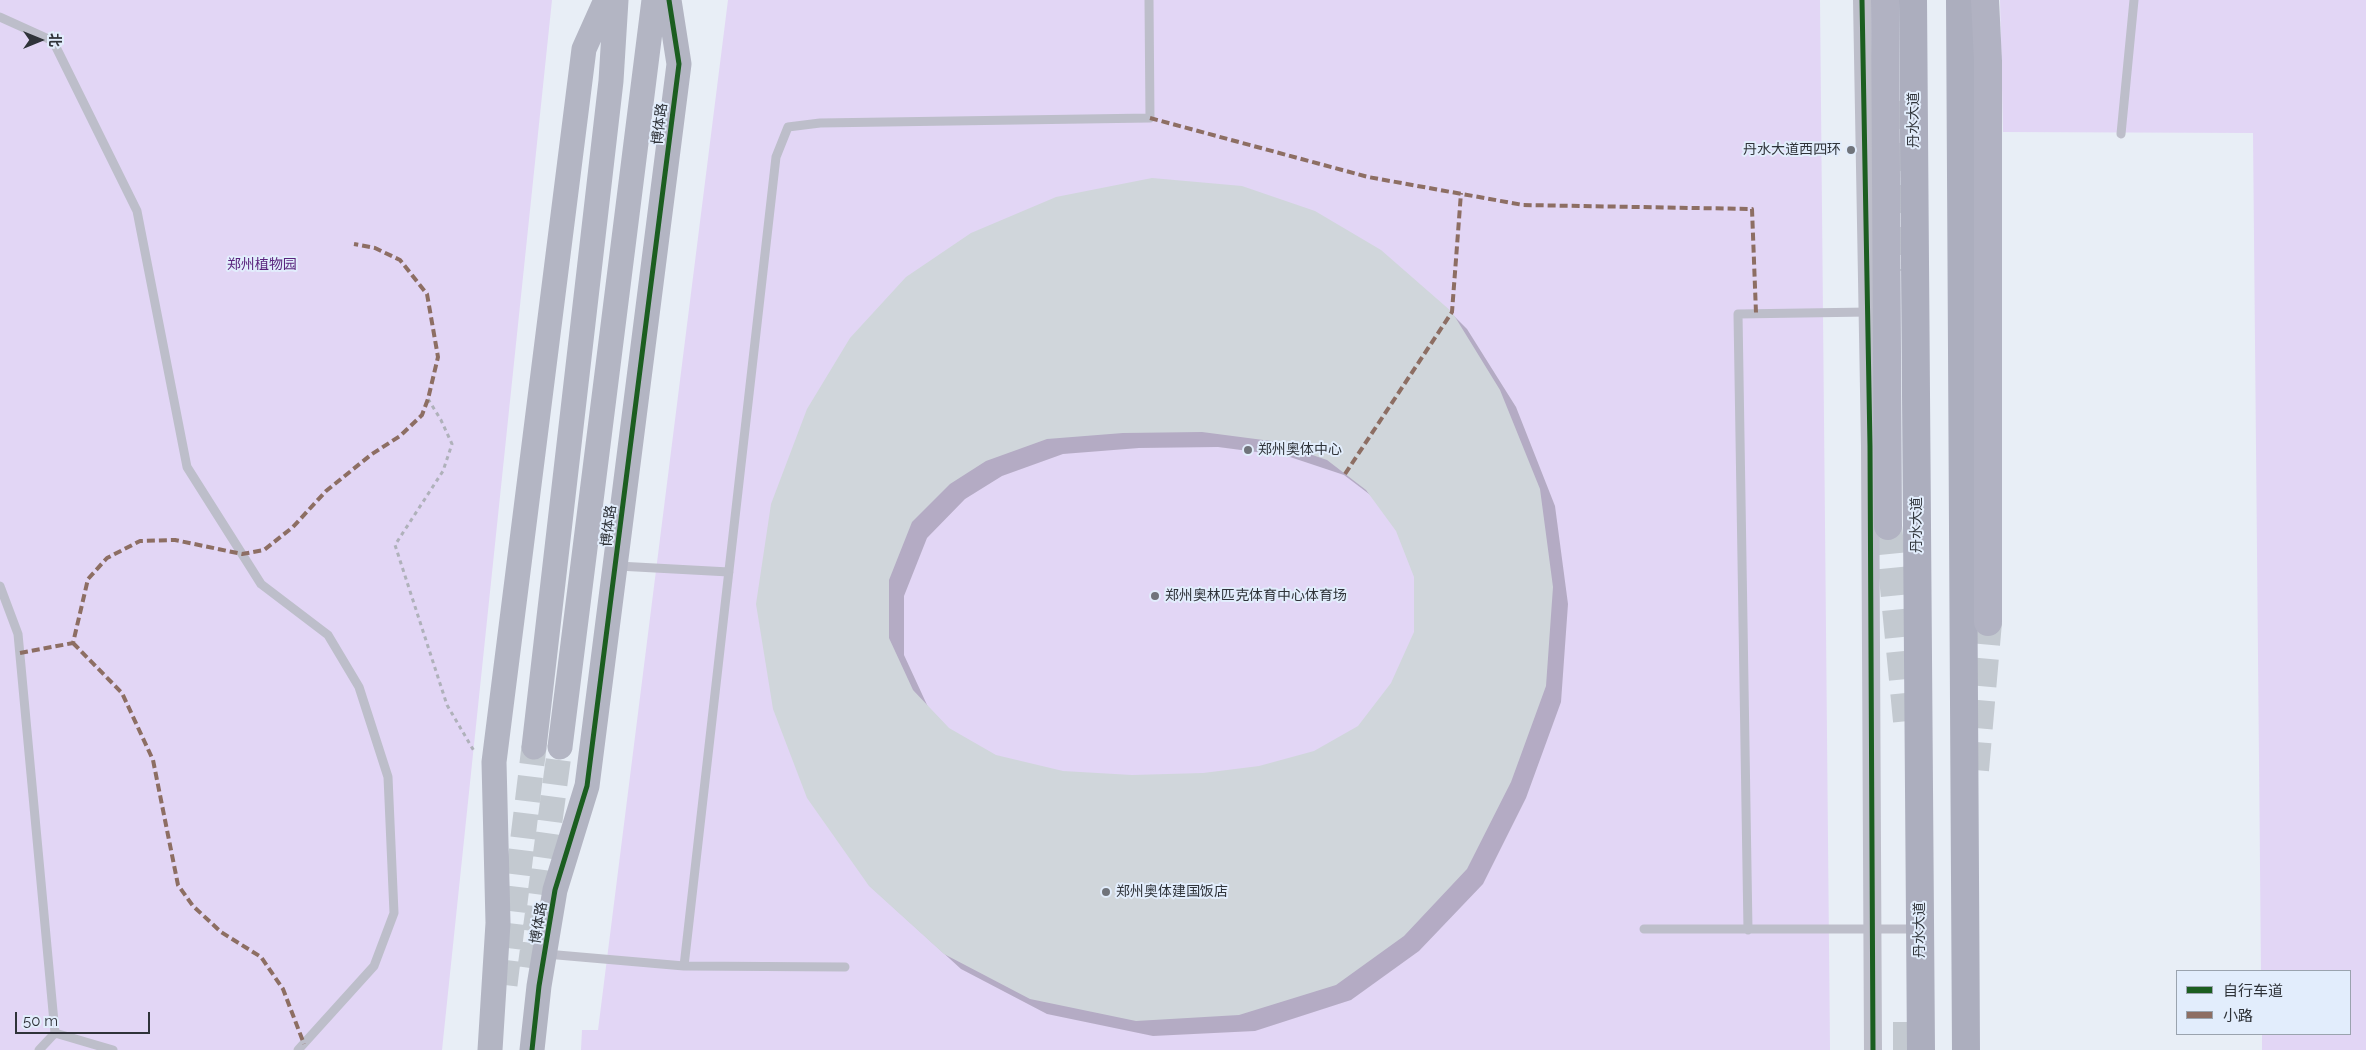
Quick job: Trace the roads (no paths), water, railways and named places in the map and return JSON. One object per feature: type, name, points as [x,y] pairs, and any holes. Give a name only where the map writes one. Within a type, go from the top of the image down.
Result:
[{"type":"highway","points":[[1885,0],[1888,526]]},
{"type":"highway","points":[[1986,0],[1988,61],[1988,622]]},
{"type":"main road","name":"丹水大道","points":[[1913,0],[1921,1050]]},
{"type":"main road","points":[[1960,0],[1966,1050]]},
{"type":"street","points":[[490,1050],[498,923],[495,758],[584,49],[606,0]]},
{"type":"street","points":[[534,747],[611,81],[616,0]]},
{"type":"street","points":[[560,747],[654,0]]},
{"type":"street","name":"博体路","points":[[532,1050],[556,890],[587,786],[679,64],[669,0]]},
{"type":"street","points":[[1862,0],[1868,312],[1874,1050]]},
{"type":"lane","points":[[684,966],[776,158],[788,127],[830,123],[1150,118],[1149,0]]},
{"type":"lane","points":[[2121,134],[2134,0]]},
{"type":"lane","points":[[0,16],[52,41],[137,211],[187,467],[261,584],[328,635],[359,687],[388,777],[394,913],[374,966],[298,1050]]},
{"type":"lane","points":[[1748,930],[1738,314],[1868,312]]},
{"type":"lane","points":[[615,566],[729,572]]},
{"type":"lane","points":[[0,586],[18,634],[55,1033],[39,1050]]},
{"type":"lane","points":[[1644,929],[1920,929]]},
{"type":"lane","points":[[545,954],[684,966],[845,967]]},
{"type":"lane","points":[[55,1033],[113,1050]]},
{"type":"tunnel","points":[[1899,101],[1902,271]]},
{"type":"tunnel","points":[[1888,526],[1908,731]]},
{"type":"tunnel","points":[[1975,770],[1988,622]]},
{"type":"tunnel","points":[[505,985],[534,747]]},
{"type":"tunnel","points":[[530,968],[560,747]]},
{"type":"tunnel","points":[[1907,1009],[1907,1050]]},
{"type":"place","name":"丹水大道西四环","points":[[1851,150]]},
{"type":"place","name":"郑州奥体中心","points":[[1248,450]]},
{"type":"place","name":"郑州奥林匹克体育中心体育场","points":[[1155,596]]},
{"type":"place","name":"郑州奥体建国饭店","points":[[1106,892]]},
{"type":"park label","name":"郑州植物园","points":[[262,265]]}]
